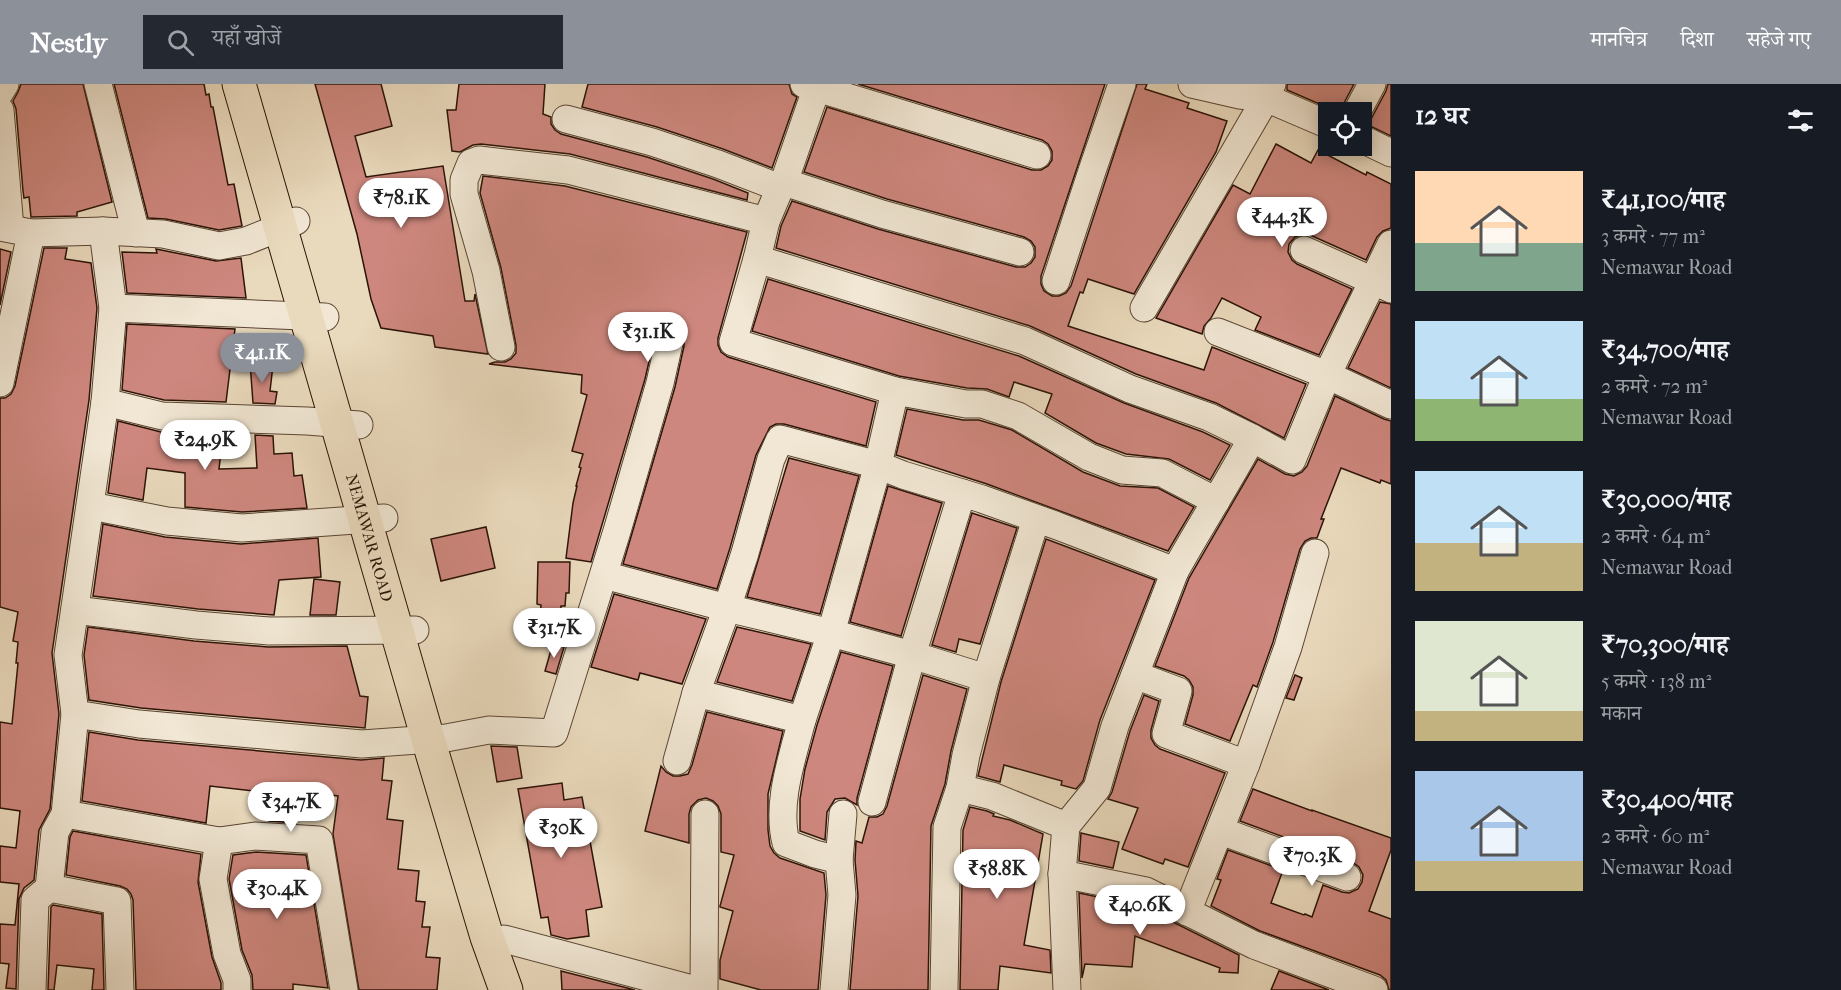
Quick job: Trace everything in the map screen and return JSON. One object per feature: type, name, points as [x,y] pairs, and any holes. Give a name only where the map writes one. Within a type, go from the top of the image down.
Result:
[{"type":"highway","name":"NEMAWAR ROAD","points":[[239,84],[289,224],[348,424],[437,738],[487,937],[506,990]]},
{"type":"highway","name":"NEMAWAR ROAD","points":[[260,84],[289,224]]},
{"type":"highway","name":"NEMAWAR ROAD","points":[[437,738],[504,939],[513,975],[520,990]]},
{"type":"street","points":[[0,92],[5,84]]},
{"type":"street","points":[[98,84],[136,233]]},
{"type":"street","points":[[1056,281],[1122,84]]},
{"type":"street","points":[[1192,84],[1269,91],[1318,119]]},
{"type":"street","points":[[1362,102],[1372,84]]},
{"type":"street","points":[[1037,155],[813,85],[782,185],[766,221],[733,342],[895,391],[966,404],[982,404],[1018,417],[1089,457],[1122,470],[1162,473],[1216,501]]},
{"type":"street","points":[[1144,308],[1269,91]]},
{"type":"street","points":[[0,110],[14,229],[0,382]]},
{"type":"street","points":[[566,119],[652,142],[782,185],[1020,252]]},
{"type":"street","points":[[1372,144],[1391,153]]},
{"type":"street","points":[[501,347],[486,271],[464,194],[464,180],[471,163],[479,160],[568,170],[766,221]]},
{"type":"street","points":[[14,229],[163,234],[219,246],[246,241],[289,224]]},
{"type":"street","points":[[32,990],[35,900],[49,888],[55,832],[65,814],[75,714],[68,655],[105,402],[113,308],[103,231]]},
{"type":"street","points":[[757,259],[1025,341],[1130,389],[1209,417],[1292,460],[1326,375],[1382,285],[1391,244]]},
{"type":"street","points":[[1304,250],[1382,285]]},
{"type":"street","points":[[113,308],[316,317]]},
{"type":"street","points":[[1218,332],[1326,375],[1391,405]]},
{"type":"street","points":[[75,714],[140,724],[362,744],[437,738],[489,730],[554,733],[604,575],[669,343]]},
{"type":"street","points":[[839,860],[786,843],[783,797],[802,720],[831,633],[878,465],[895,391]]},
{"type":"street","points":[[105,402],[162,416],[348,424]]},
{"type":"street","points":[[1067,990],[1062,874],[1066,826],[1097,788],[1115,726],[1175,571],[1252,438]]},
{"type":"street","points":[[677,761],[696,693],[727,608],[771,459],[780,439],[878,465],[1036,519],[1175,571]]},
{"type":"street","points":[[872,802],[912,655],[962,494]]},
{"type":"street","points":[[91,506],[167,521],[242,528],[374,519]]},
{"type":"street","points":[[944,990],[947,827],[960,788],[986,678],[1036,519]]},
{"type":"street","points":[[1187,912],[1246,764],[1288,647],[1316,553]]},
{"type":"street","points":[[604,575],[831,633],[986,678]]},
{"type":"street","points":[[75,610],[196,625],[269,631],[407,630]]},
{"type":"street","points":[[1135,675],[1178,691],[1166,734],[1246,764]]},
{"type":"street","points":[[696,693],[802,720]]},
{"type":"street","points":[[960,788],[992,796],[1066,826]]},
{"type":"street","points":[[65,814],[219,841],[255,836],[319,840],[344,990]]},
{"type":"street","points":[[704,990],[705,814]]},
{"type":"street","points":[[834,990],[843,895],[839,860],[843,814]]},
{"type":"street","points":[[1221,831],[1347,877]]},
{"type":"street","points":[[219,841],[213,879],[226,954],[237,980],[237,990]]},
{"type":"street","points":[[1062,874],[1146,891],[1254,945],[1374,990]]},
{"type":"street","points":[[49,888],[117,901],[120,990]]},
{"type":"street","points":[[504,939],[696,990]]},
{"type":"building","points":[[21,84],[83,84],[112,202],[77,212],[77,216],[31,217],[29,197],[24,198],[16,109],[13,101]]},
{"type":"building","points":[[114,84],[204,84],[206,95],[209,94],[211,107],[213,107],[228,185],[234,184],[242,226],[219,230],[166,219],[148,218]]},
{"type":"building","points":[[315,84],[381,84],[392,126],[355,136],[366,177],[443,166],[465,301],[474,301],[475,294],[488,354],[435,347],[433,336],[381,328],[371,299],[357,234]]},
{"type":"building","points":[[459,84],[545,84],[543,114],[551,117],[551,124],[561,134],[647,157],[713,179],[748,193],[747,200],[570,154],[481,144],[473,145],[460,152],[452,151],[447,110],[456,110]]},
{"type":"building","points":[[588,84],[789,84],[792,94],[797,97],[772,168],[657,127],[582,107]]},
{"type":"building","points":[[858,84],[1105,84],[1041,276],[1044,291],[1052,296],[1066,293],[1071,286],[1137,84],[1147,84],[1145,89],[1189,103],[1187,108],[1227,121],[1216,152],[1134,294],[1088,279],[1083,293],[1080,292],[1068,326],[1204,370],[1212,347],[1306,384],[1284,438],[1216,403],[1136,374],[1030,326],[776,248],[781,226],[792,201],[878,229],[1016,267],[1025,267],[1035,257],[1035,247],[1024,237],[887,199],[804,172],[827,107],[1032,170],[1041,170],[1052,160],[1052,151],[1042,140]]},
{"type":"building","points":[[1287,84],[1354,84],[1345,102],[1318,103],[1287,90]]},
{"type":"building","points":[[1388,84],[1391,84],[1391,136],[1372,127],[1372,117]]},
{"type":"building","points":[[1276,144],[1311,163],[1318,150],[1318,156],[1330,156],[1366,175],[1367,172],[1391,184],[1391,228],[1383,231],[1377,237],[1366,260],[1310,235],[1303,234],[1295,237],[1289,244],[1288,252],[1297,264],[1352,289],[1319,355],[1255,330],[1261,317],[1222,298],[1204,326],[1202,334],[1156,318],[1233,185],[1250,194]]},
{"type":"building","points":[[483,176],[565,186],[747,232],[718,338],[721,352],[728,357],[876,402],[866,446],[784,424],[770,427],[756,455],[717,589],[623,564],[675,387],[684,346],[684,339],[680,332],[672,328],[664,328],[658,332],[654,340],[645,379],[591,562],[566,558],[573,503],[583,454],[572,451],[587,395],[581,393],[582,375],[489,364],[511,359],[516,353],[516,345],[501,268],[480,193]]},
{"type":"building","points":[[44,248],[67,248],[65,259],[91,263],[97,308],[89,400],[52,653],[59,714],[50,809],[39,830],[34,880],[24,888],[19,899],[16,989],[6,988],[9,964],[0,963],[0,924],[15,925],[19,884],[0,882],[0,846],[16,848],[20,811],[0,808],[0,722],[12,724],[18,663],[16,663],[18,642],[13,641],[18,612],[0,607],[0,398],[11,394],[15,386]]},
{"type":"building","points":[[0,249],[11,252],[0,305]]},
{"type":"building","points":[[156,249],[216,261],[241,258],[246,298],[127,293],[122,252],[157,253]]},
{"type":"building","points":[[768,279],[1019,356],[1124,403],[1203,432],[1230,445],[1210,480],[1169,459],[1126,454],[1096,443],[1045,413],[1052,394],[1014,382],[1009,397],[987,389],[967,388],[899,376],[752,331]]},
{"type":"building","points":[[1380,302],[1391,304],[1391,388],[1348,368]]},
{"type":"building","points":[[127,324],[235,329],[226,402],[164,400],[122,390]]},
{"type":"building","points":[[250,362],[273,365],[270,391],[277,392],[275,404],[253,403]]},
{"type":"building","points":[[1335,396],[1391,421],[1391,484],[1381,480],[1380,483],[1341,468],[1321,519],[1324,519],[1317,538],[1305,541],[1300,549],[1273,642],[1257,687],[1253,685],[1230,741],[1185,724],[1193,687],[1184,676],[1155,666],[1189,578],[1258,459],[1285,474],[1294,476],[1307,466]]},
{"type":"building","points":[[907,409],[963,420],[979,420],[1012,430],[1083,472],[1120,486],[1158,488],[1194,507],[1168,551],[987,484],[896,455]]},
{"type":"building","points":[[118,421],[161,432],[223,434],[219,469],[257,468],[255,435],[273,436],[274,454],[292,453],[294,476],[302,475],[307,508],[242,512],[185,507],[185,473],[147,468],[143,500],[108,493]]},
{"type":"building","points":[[789,458],[859,476],[820,614],[747,597]]},
{"type":"building","points":[[888,486],[942,503],[901,636],[850,622]]},
{"type":"building","points":[[972,513],[1017,528],[980,644],[959,639],[956,652],[932,645]]},
{"type":"building","points":[[103,524],[165,537],[241,544],[318,538],[321,577],[279,580],[274,615],[198,609],[93,596]]},
{"type":"building","points":[[486,527],[495,568],[441,581],[431,539]]},
{"type":"building","points":[[1046,539],[1155,580],[1100,720],[1083,781],[1076,789],[1061,785],[1062,781],[1004,765],[1000,782],[978,776],[1001,682]]},
{"type":"building","points":[[538,562],[570,562],[569,593],[566,593],[565,606],[561,606],[560,622],[540,621],[541,605],[537,604]]},
{"type":"building","points":[[314,579],[340,582],[336,615],[310,615]]},
{"type":"building","points":[[614,594],[706,619],[682,684],[640,673],[638,680],[591,667]]},
{"type":"building","points":[[88,627],[194,641],[268,647],[347,646],[360,696],[368,697],[365,728],[141,708],[89,700],[84,655]]},
{"type":"building","points":[[737,627],[811,644],[792,701],[717,682]]},
{"type":"building","points":[[553,643],[564,647],[556,674],[545,671]]},
{"type":"building","points":[[841,652],[893,666],[857,805],[845,798],[835,799],[827,812],[825,840],[800,831],[800,799],[805,769],[817,725]]},
{"type":"building","points":[[923,675],[967,689],[945,784],[931,826],[928,990],[850,990],[858,896],[856,841],[862,843],[869,817],[883,814],[887,806]]},
{"type":"building","points":[[1295,675],[1302,678],[1294,700],[1286,698]]},
{"type":"building","points":[[1144,695],[1159,701],[1151,730],[1151,738],[1155,745],[1160,749],[1225,773],[1188,867],[1165,859],[1163,864],[1122,849],[1138,808],[1108,799]]},
{"type":"building","points":[[707,712],[783,731],[768,794],[770,846],[780,858],[824,873],[826,895],[818,990],[761,990],[720,979],[720,960],[733,911],[720,906],[734,855],[721,852],[721,814],[713,801],[706,798],[698,800],[691,807],[689,843],[645,831],[661,766],[673,776],[688,774]]},
{"type":"building","points":[[89,732],[138,740],[361,760],[384,758],[382,780],[392,781],[387,819],[403,821],[398,869],[419,871],[416,901],[425,902],[422,927],[430,927],[426,957],[440,958],[437,990],[359,990],[333,834],[338,796],[299,791],[296,823],[269,821],[271,793],[210,786],[206,823],[82,801]]},
{"type":"building","points":[[491,746],[517,747],[522,778],[497,782]]},
{"type":"building","points":[[562,783],[564,800],[582,797],[602,907],[586,910],[589,936],[567,939],[551,935],[548,917],[541,918],[518,789]]},
{"type":"building","points":[[1253,789],[1391,838],[1391,850],[1369,911],[1391,919],[1391,990],[1386,980],[1380,975],[1260,931],[1211,906],[1221,880],[1217,879],[1228,850],[1283,870],[1271,903],[1312,917],[1323,885],[1349,893],[1358,889],[1362,882],[1363,875],[1359,867],[1352,862],[1240,821]]},
{"type":"building","points":[[970,807],[987,811],[994,814],[993,816],[1010,820],[1043,834],[1024,945],[1050,950],[1051,973],[1000,966],[998,990],[960,990],[963,830]]},
{"type":"building","points":[[73,831],[201,854],[198,882],[212,957],[221,983],[221,990],[136,990],[131,894],[120,886],[66,875],[70,837]]},
{"type":"building","points":[[1081,833],[1119,842],[1113,868],[1079,861]]},
{"type":"building","points":[[256,852],[306,855],[328,988],[293,984],[293,990],[253,990],[252,975],[242,950],[229,879],[233,855]]},
{"type":"building","points":[[1079,893],[1141,906],[1239,955],[1238,973],[1219,972],[1220,968],[1135,936],[1132,967],[1085,964],[1082,978]]},
{"type":"building","points":[[53,905],[102,914],[104,990],[92,990],[94,969],[57,965],[54,990],[48,990],[51,907]]},
{"type":"building","points":[[561,971],[635,990],[562,990]]},
{"type":"building","points":[[1279,971],[1329,990],[1271,990]]}]
